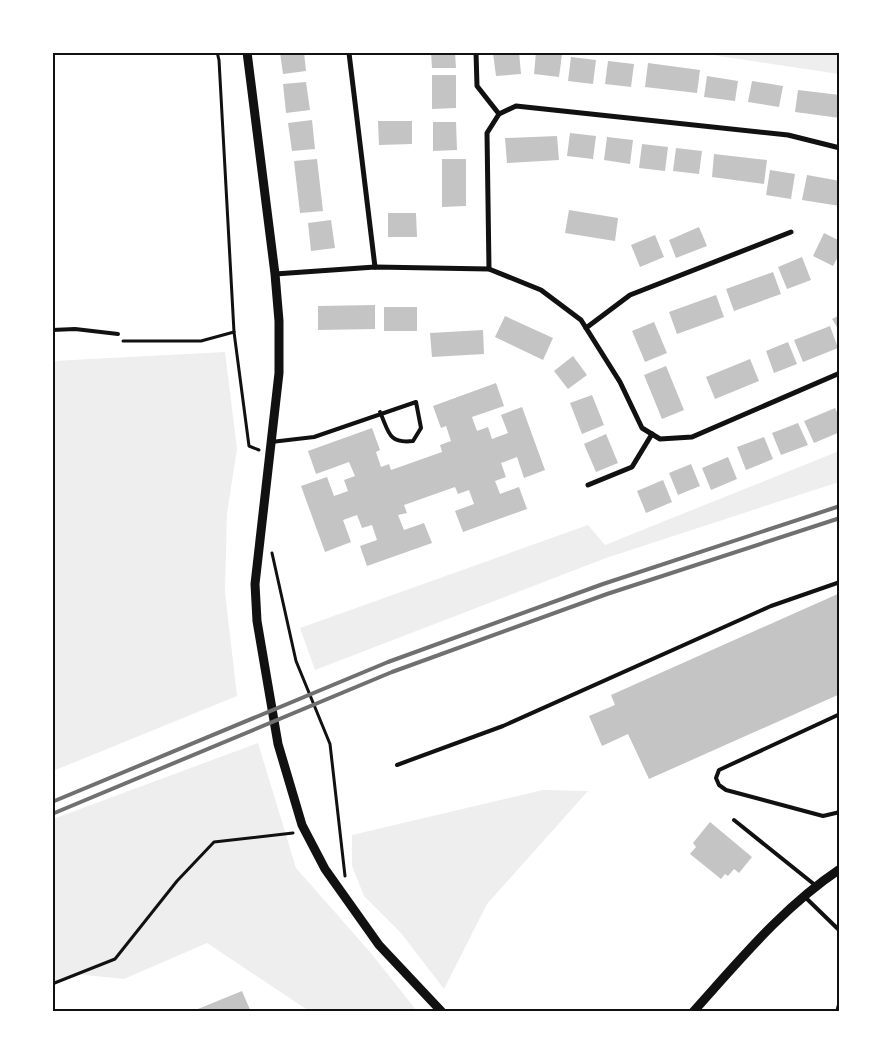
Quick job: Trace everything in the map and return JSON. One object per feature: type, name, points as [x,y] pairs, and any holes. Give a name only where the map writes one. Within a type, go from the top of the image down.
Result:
[{"type":"street","points":[[247,52],[275,274],[279,321],[279,374],[255,584],[257,620],[278,744],[306,832],[325,869],[379,945],[442,1012]]},
{"type":"street","points":[[476,52],[478,86],[499,114]]},
{"type":"street","points":[[349,53],[375,267]]},
{"type":"street","points":[[489,269],[487,133],[499,114],[516,106],[788,135],[840,148]]},
{"type":"street","points":[[586,328],[630,295],[792,232]]},
{"type":"street","points":[[275,274],[375,267],[489,269],[541,290],[581,320],[620,382],[642,428],[660,439],[692,437],[840,373]]},
{"type":"street","points":[[588,485],[632,467],[652,434]]},
{"type":"street","points":[[693,1012],[770,927],[815,885],[840,869]]},
{"type":"lane","points":[[52,330],[75,329],[118,334]]},
{"type":"lane","points":[[271,442],[314,437],[380,412],[416,402],[421,428],[413,441],[400,442],[391,438],[380,412]]},
{"type":"lane","points":[[397,765],[503,726],[771,606],[840,582]]},
{"type":"lane","points":[[840,714],[719,770],[716,778],[719,785],[726,790],[823,816],[840,812]]},
{"type":"lane","points":[[734,820],[815,885]]},
{"type":"lane","points":[[804,896],[840,931]]},
{"type":"lane","points":[[837,1012],[840,1001]]},
{"type":"path","points":[[217,52],[220,70],[234,332],[249,446],[269,453]]},
{"type":"path","points":[[118,334],[122,341],[202,341],[234,332]]},
{"type":"path","points":[[271,548],[296,661],[330,744],[348,899]]},
{"type":"path","points":[[52,984],[115,959],[177,881],[214,842],[306,832]]},
{"type":"shaded area","points":[[699,53],[839,53],[839,74]]},
{"type":"shaded area","points":[[225,352],[237,449],[227,513],[225,592],[237,696],[53,771],[53,361]]},
{"type":"shaded area","points":[[839,451],[839,482],[606,558],[315,670],[300,628],[588,525],[605,545]]},
{"type":"shaded area","points":[[258,743],[296,868],[370,952],[417,1011],[309,1011],[207,943],[124,979],[75,974],[53,984],[53,819]]},
{"type":"shaded area","points":[[543,790],[588,791],[487,904],[444,989],[401,933],[364,896],[352,866],[352,835]]},
{"type":"building","points":[[280,52],[304,52],[306,71],[283,74]]},
{"type":"building","points":[[431,52],[455,52],[456,68],[432,68]]},
{"type":"building","points":[[519,52],[521,74],[496,76],[493,53]]},
{"type":"building","points":[[536,52],[562,54],[559,77],[534,74]]},
{"type":"building","points":[[571,57],[596,60],[593,84],[568,81]]},
{"type":"building","points":[[608,61],[634,64],[631,87],[605,84]]},
{"type":"building","points":[[648,63],[700,70],[697,93],[645,87]]},
{"type":"building","points":[[432,75],[456,75],[456,108],[432,109]]},
{"type":"building","points":[[707,76],[738,81],[735,101],[704,97]]},
{"type":"building","points":[[752,81],[783,86],[779,107],[748,102]]},
{"type":"building","points":[[306,82],[310,110],[286,113],[283,84]]},
{"type":"building","points":[[798,90],[840,95],[840,118],[795,112]]},
{"type":"building","points":[[312,120],[315,149],[292,151],[288,123]]},
{"type":"building","points":[[378,121],[412,121],[412,144],[379,145]]},
{"type":"building","points":[[433,122],[456,122],[457,150],[433,151]]},
{"type":"building","points":[[570,133],[596,136],[593,159],[567,156]]},
{"type":"building","points":[[557,136],[559,160],[507,163],[505,138]]},
{"type":"building","points":[[607,137],[633,140],[630,164],[604,160]]},
{"type":"building","points":[[642,144],[668,147],[665,171],[639,168]]},
{"type":"building","points":[[676,148],[702,151],[699,174],[673,171]]},
{"type":"building","points":[[714,154],[767,160],[764,184],[712,177]]},
{"type":"building","points":[[317,159],[323,211],[300,213],[294,161]]},
{"type":"building","points":[[442,159],[466,159],[466,206],[442,207]]},
{"type":"building","points":[[770,170],[795,174],[791,199],[766,195]]},
{"type":"building","points":[[807,175],[840,181],[840,206],[802,200]]},
{"type":"building","points":[[569,210],[618,218],[615,241],[565,233]]},
{"type":"building","points":[[388,213],[416,213],[417,237],[388,237]]},
{"type":"building","points":[[331,220],[335,248],[311,251],[308,223]]},
{"type":"building","points":[[699,227],[707,246],[676,258],[669,240]]},
{"type":"building","points":[[824,233],[840,241],[840,253],[833,266],[813,256]]},
{"type":"building","points":[[655,235],[664,257],[640,267],[631,245]]},
{"type":"building","points":[[802,257],[811,280],[787,289],[778,267]]},
{"type":"building","points":[[773,272],[781,294],[734,311],[726,289]]},
{"type":"building","points":[[716,295],[724,317],[677,334],[669,312]]},
{"type":"building","points":[[375,305],[375,329],[318,330],[318,306]]},
{"type":"building","points":[[384,307],[417,307],[417,331],[384,331]]},
{"type":"building","points":[[840,315],[840,332],[832,319]]},
{"type":"building","points":[[505,316],[553,338],[543,360],[495,337]]},
{"type":"building","points":[[654,322],[667,353],[645,362],[632,331]]},
{"type":"building","points":[[830,326],[838,348],[803,362],[794,340]]},
{"type":"building","points":[[483,330],[484,354],[432,357],[430,333]]},
{"type":"building","points":[[788,342],[797,364],[774,373],[766,351]]},
{"type":"building","points":[[573,356],[587,375],[568,389],[554,371]]},
{"type":"building","points":[[750,359],[759,381],[715,399],[706,377]]},
{"type":"building","points":[[666,366],[684,410],[662,419],[644,375]]},
{"type":"building","points":[[496,383],[504,406],[472,417],[477,431],[488,427],[492,439],[508,433],[501,415],[522,407],[545,470],[524,478],[517,457],[501,463],[506,477],[495,481],[500,494],[519,487],[527,509],[463,532],[455,511],[474,504],[469,490],[458,494],[455,487],[404,505],[407,513],[398,515],[404,530],[424,523],[432,543],[367,566],[360,546],[377,540],[372,525],[362,528],[357,515],[343,520],[351,542],[325,552],[301,486],[327,477],[334,496],[348,491],[344,480],[355,476],[349,462],[316,474],[308,451],[372,428],[380,450],[376,452],[381,467],[389,464],[391,470],[442,452],[440,445],[451,441],[446,426],[441,428],[433,406]]},
{"type":"building","points":[[592,395],[604,425],[582,434],[570,403]]},
{"type":"building","points":[[835,408],[840,418],[840,432],[814,443],[804,421]]},
{"type":"building","points":[[798,423],[808,445],[781,455],[772,433]]},
{"type":"building","points":[[606,434],[618,463],[596,472],[584,444]]},
{"type":"building","points":[[764,437],[773,459],[746,470],[737,447]]},
{"type":"building","points":[[728,457],[737,479],[711,490],[702,468]]},
{"type":"building","points":[[691,464],[700,486],[678,495],[669,473]]},
{"type":"building","points":[[663,480],[672,502],[646,513],[637,491]]},
{"type":"building","points":[[840,593],[840,694],[649,779],[628,734],[602,746],[589,716],[615,705],[611,695]]},
{"type":"building","points":[[710,822],[752,857],[739,873],[734,869],[728,876],[725,874],[721,879],[690,854],[696,847],[693,843]]},
{"type":"building","points":[[242,991],[251,1012],[193,1012],[193,1011]]},
{"type":"railway","points":[[52,802],[388,662],[603,584],[840,506]]},
{"type":"railway","points":[[52,814],[392,672],[607,594],[840,518]]}]
